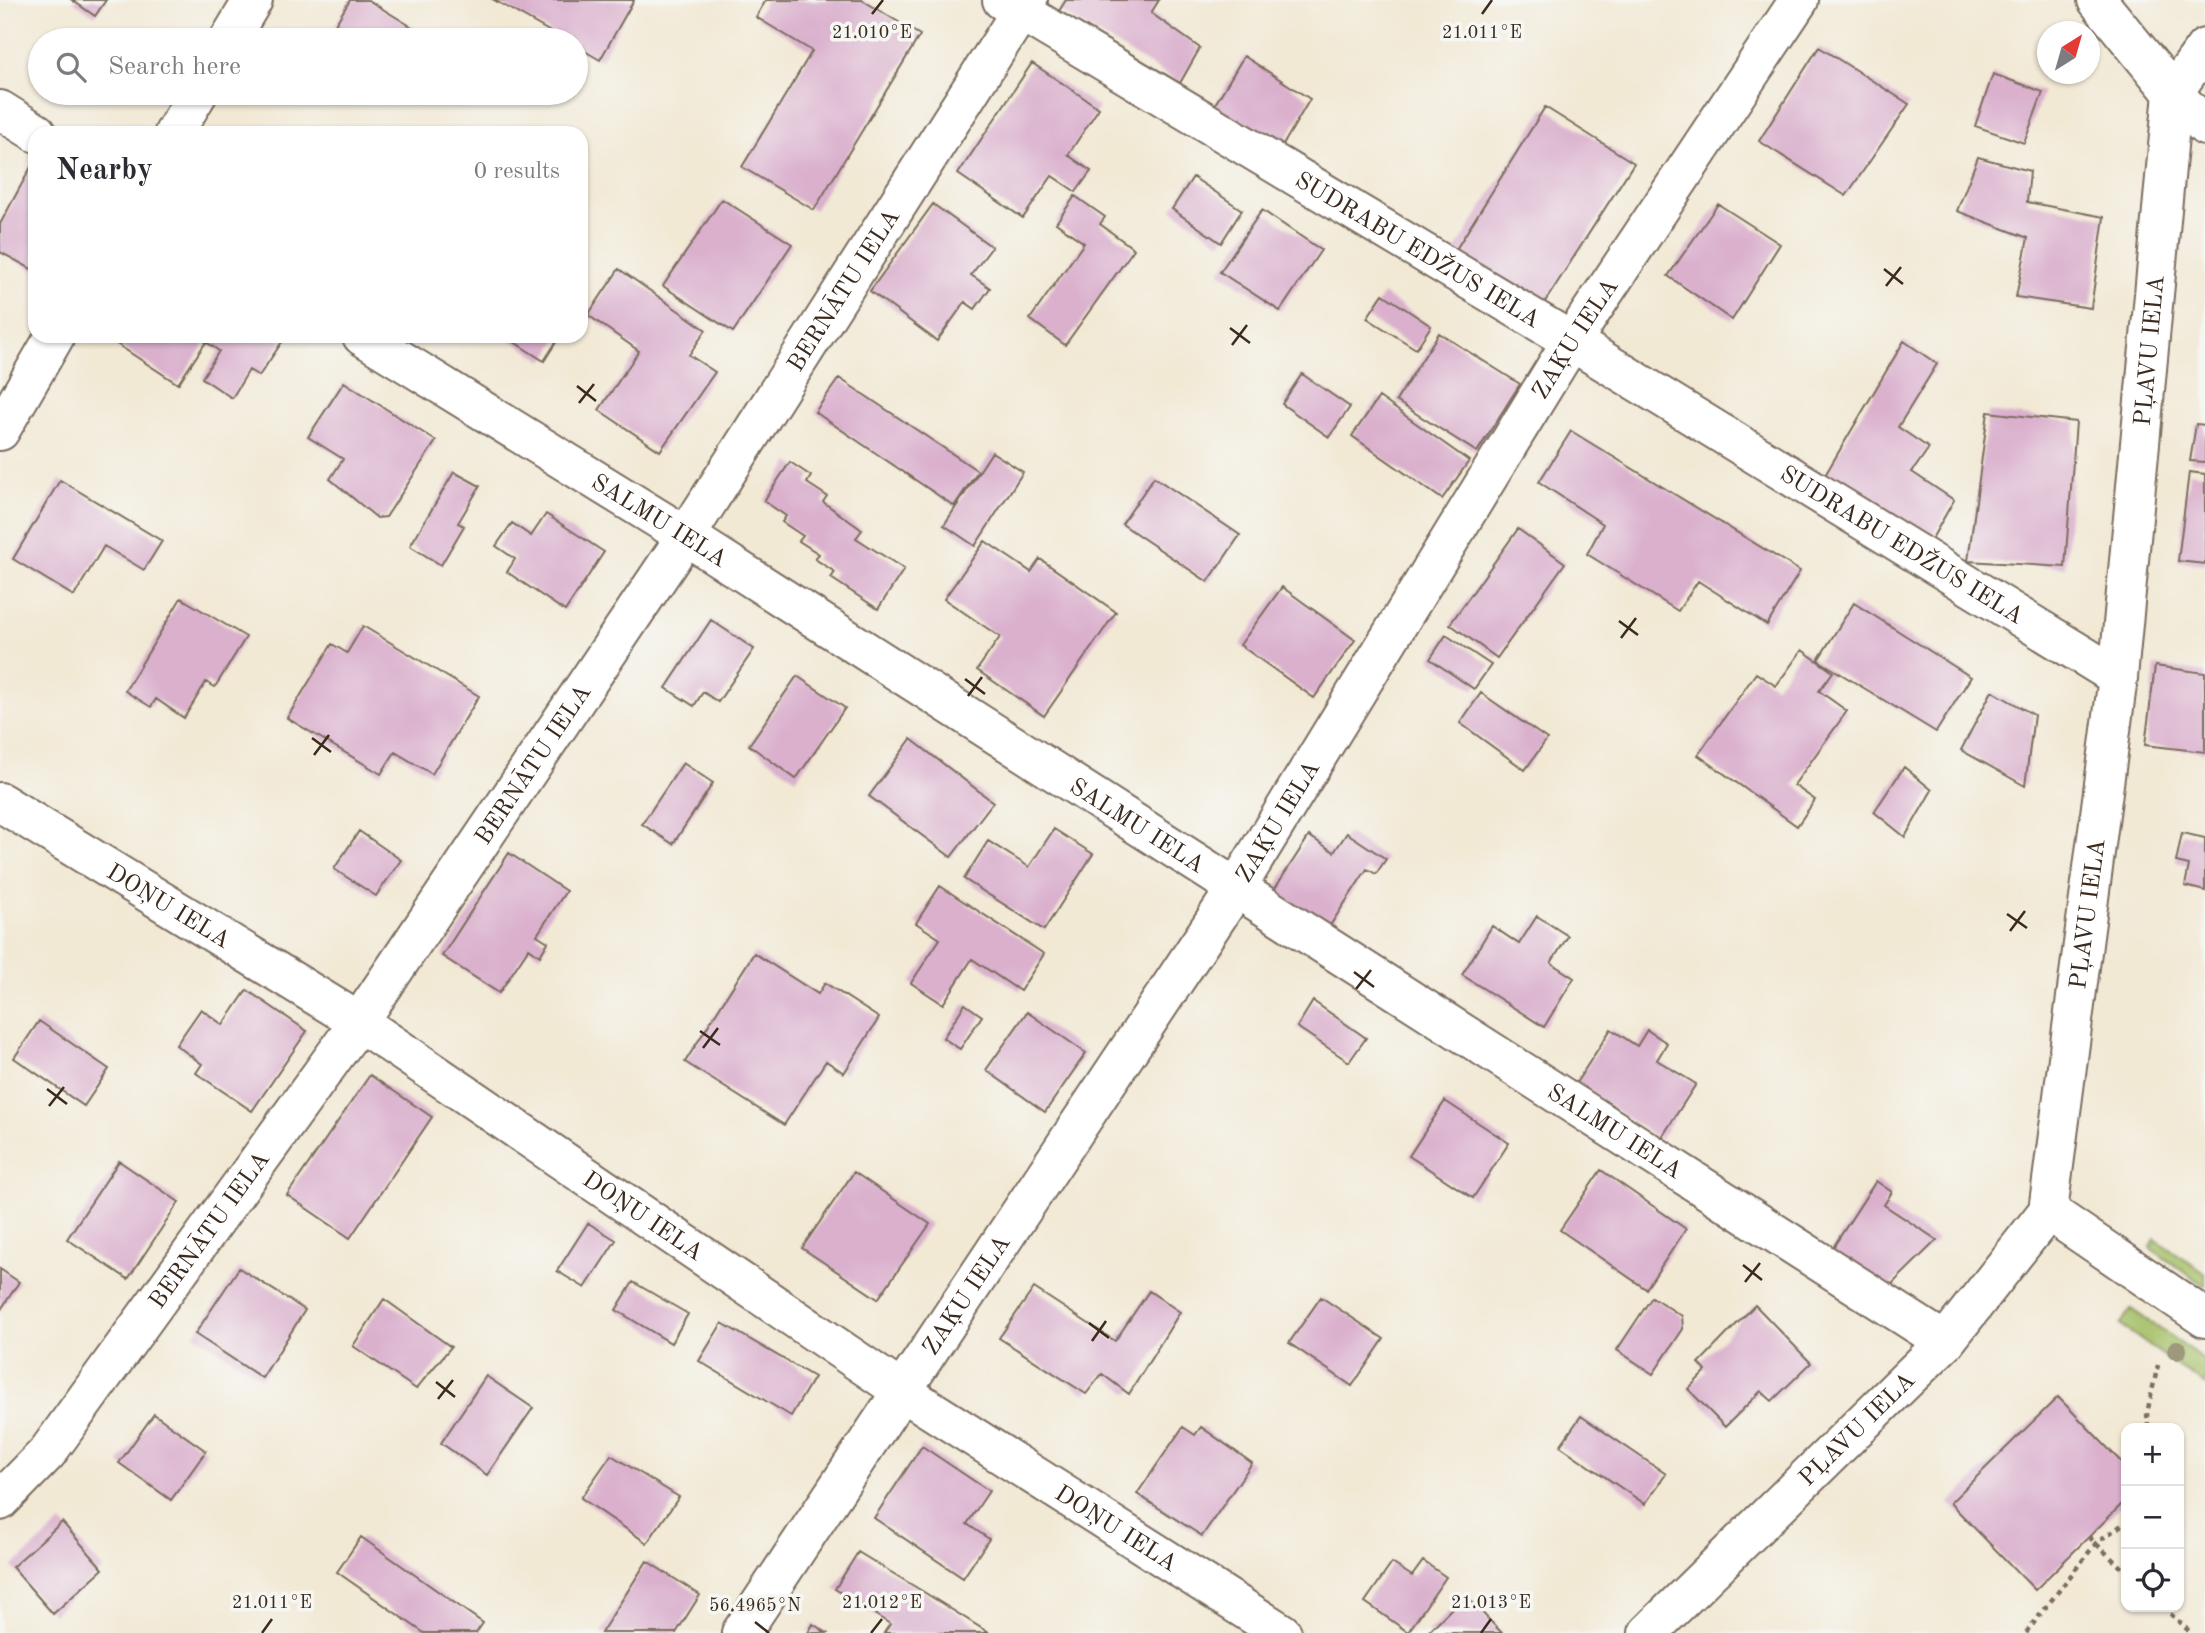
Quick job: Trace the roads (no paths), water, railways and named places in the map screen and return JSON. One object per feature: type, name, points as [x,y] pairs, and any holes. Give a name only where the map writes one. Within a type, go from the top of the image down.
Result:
[{"type":"street","points":[[236,28],[253,0]]},
{"type":"street","name":"ZAĶU IELA","points":[[741,1633],[1237,887],[1572,342],[1799,0]]},
{"type":"street","points":[[2097,0],[2205,126]]},
{"type":"street","name":"SUDRABU EDŽUS IELA","points":[[1017,4],[2118,677]]},
{"type":"street","name":"BERNĀTU IELA","points":[[0,1501],[47,1453],[359,1022],[686,536],[1017,4]]},
{"type":"street","name":"PĻAVU IELA","points":[[1648,1633],[1945,1342],[2048,1210],[2118,677],[2174,93],[2205,48]]},
{"type":"street","points":[[178,126],[191,105]]},
{"type":"street","points":[[0,110],[28,127]]},
{"type":"street","points":[[0,431],[51,343]]},
{"type":"street","name":"SALMU IELA","points":[[373,343],[686,536],[1945,1342]]},
{"type":"street","name":"DOŅU IELA","points":[[0,802],[359,1022],[903,1392],[1282,1633]]},
{"type":"street","points":[[2048,1210],[2205,1318]]}]
